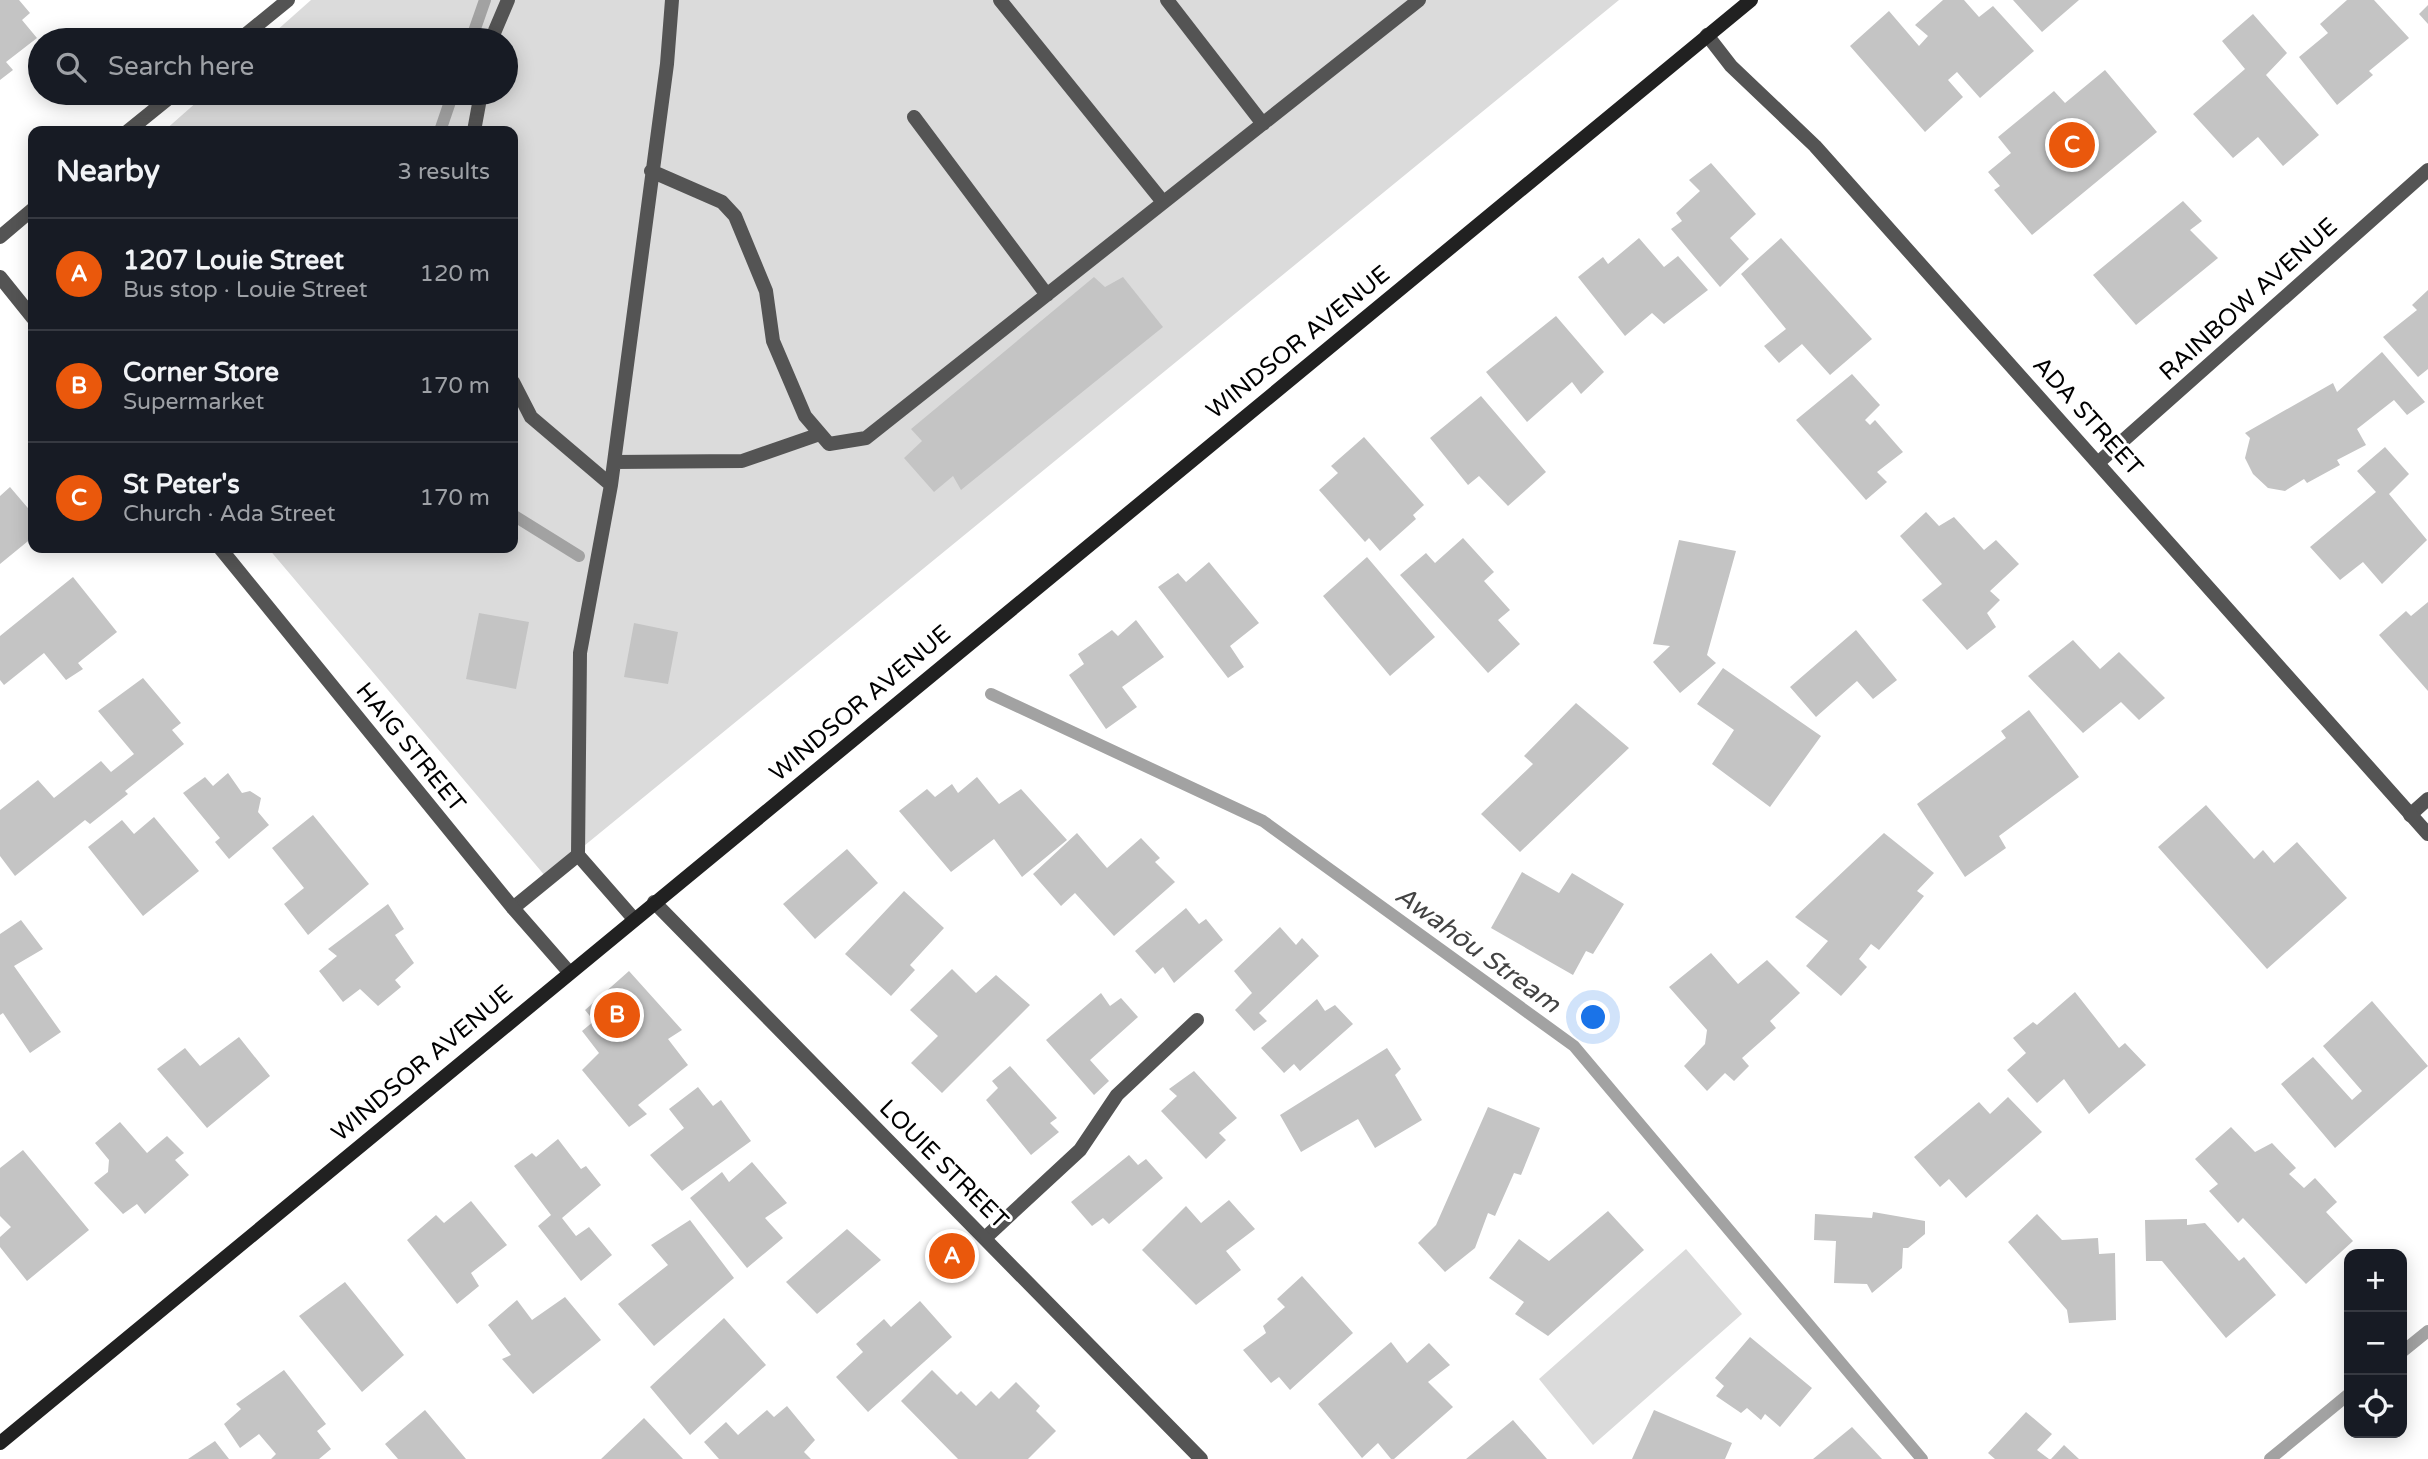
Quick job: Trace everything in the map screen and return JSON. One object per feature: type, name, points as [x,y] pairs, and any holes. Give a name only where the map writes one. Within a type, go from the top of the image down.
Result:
[{"type":"main road","name":"WINDSOR AVENUE","points":[[0,1443],[1751,0]]},
{"type":"street","points":[[254,28],[288,0]]},
{"type":"street","points":[[496,28],[508,0]]},
{"type":"street","points":[[634,919],[578,855],[580,653],[611,485],[650,172],[667,64],[672,0]]},
{"type":"street","points":[[1000,0],[1163,202]]},
{"type":"street","points":[[1167,0],[1263,124]]},
{"type":"street","points":[[650,172],[722,202],[735,216],[766,291],[773,341],[805,416],[829,444],[866,438],[1419,0]]},
{"type":"street","name":"ADA STREET","points":[[1707,35],[1731,65],[1815,146],[2099,462],[2428,835]]},
{"type":"street","points":[[134,126],[160,105]]},
{"type":"street","points":[[475,126],[479,105]]},
{"type":"street","points":[[914,117],[1047,295]]},
{"type":"street","name":"RAINBOW AVENUE","points":[[2099,462],[2428,170]]},
{"type":"street","points":[[0,237],[28,213]]},
{"type":"street","points":[[0,277],[28,312]]},
{"type":"street","points":[[518,392],[531,417],[611,485]]},
{"type":"street","points":[[614,461],[742,461],[820,434]]},
{"type":"street","name":"HAIG STREET","points":[[224,553],[513,908],[569,972]]},
{"type":"street","points":[[2410,815],[2428,799]]},
{"type":"street","points":[[513,908],[578,855]]},
{"type":"street","name":"LOUIE STREET","points":[[654,902],[1201,1459]]},
{"type":"street","points":[[985,1238],[1080,1150],[1117,1095],[1197,1020]]},
{"type":"shaded area","points":[[311,0],[1619,0],[546,877],[272,553],[518,553],[518,126],[170,126],[193,105],[518,105],[518,28],[280,28]]},
{"type":"shaded area","points":[[1686,1249],[1742,1314],[1593,1445],[1539,1379]]},
{"type":"building","points":[[0,0],[19,0],[30,13],[22,20],[29,28],[28,45],[6,62],[13,70],[0,80]]},
{"type":"building","points":[[1943,0],[1964,0],[1979,17],[1993,6],[2034,51],[1980,98],[1957,72],[1948,80],[1963,97],[1925,132],[1850,46],[1889,11],[1919,46],[1928,36],[1915,25]]},
{"type":"building","points":[[2013,0],[2079,0],[2042,32]]},
{"type":"building","points":[[2347,0],[2374,0],[2409,38],[2369,71],[2373,75],[2337,105],[2299,57],[2328,33],[2320,24]]},
{"type":"building","points":[[2428,5],[2428,24],[2419,14]]},
{"type":"building","points":[[2253,14],[2287,53],[2266,75],[2319,135],[2283,166],[2258,137],[2233,158],[2193,114],[2245,69],[2222,41]]},
{"type":"building","points":[[2105,70],[2157,132],[2032,235],[1994,190],[2000,186],[1988,172],[2011,153],[1998,137],[2054,91],[2065,103]]},
{"type":"building","points":[[1711,163],[1756,214],[1730,238],[1749,259],[1720,287],[1671,229],[1682,221],[1676,213],[1700,191],[1689,180]]},
{"type":"building","points":[[2183,201],[2202,221],[2190,230],[2218,258],[2136,325],[2093,275]]},
{"type":"building","points":[[1639,238],[1664,267],[1678,256],[1708,290],[1664,324],[1652,313],[1625,336],[1578,277],[1603,257],[1608,264]]},
{"type":"building","points":[[1781,238],[1872,339],[1830,375],[1802,344],[1779,363],[1764,346],[1786,329],[1741,274]]},
{"type":"building","points":[[1094,277],[1105,287],[1123,277],[1163,327],[961,490],[953,476],[934,492],[904,458],[922,441],[911,429]]},
{"type":"building","points":[[2428,290],[2428,369],[2418,377],[2383,337],[2417,310],[2412,305]]},
{"type":"building","points":[[1556,316],[1604,372],[1581,394],[1572,382],[1527,422],[1486,372]]},
{"type":"building","points":[[2382,352],[2425,402],[2407,415],[2394,400],[2357,429],[2366,445],[2337,460],[2340,465],[2307,483],[2304,479],[2285,491],[2268,488],[2253,474],[2245,458],[2250,438],[2245,433],[2333,383],[2337,392]]},
{"type":"building","points":[[1852,374],[1880,405],[1865,420],[1870,425],[1875,420],[1903,452],[1877,472],[1887,482],[1866,500],[1796,420]]},
{"type":"building","points":[[1481,396],[1546,472],[1508,506],[1479,476],[1468,485],[1430,438]]},
{"type":"building","points":[[1364,437],[1424,505],[1413,515],[1416,519],[1380,551],[1369,538],[1365,542],[1319,490],[1338,473],[1331,466]]},
{"type":"building","points":[[2385,447],[2409,474],[2389,494],[2427,540],[2382,584],[2363,562],[2340,580],[2310,547],[2376,492],[2357,471]]},
{"type":"building","points":[[10,487],[28,508],[28,541],[0,564],[0,496]]},
{"type":"building","points":[[1926,512],[1939,526],[1954,517],[1984,550],[1996,540],[2019,564],[1990,591],[2000,600],[1987,613],[1996,627],[1967,650],[1922,600],[1942,584],[1900,536]]},
{"type":"building","points":[[1463,538],[1494,572],[1484,581],[1510,610],[1498,620],[1520,644],[1488,673],[1400,575],[1426,553],[1435,563]]},
{"type":"building","points":[[1679,540],[1736,551],[1707,655],[1716,663],[1680,693],[1653,662],[1670,646],[1653,644]]},
{"type":"building","points":[[1367,557],[1435,637],[1390,676],[1323,596]]},
{"type":"building","points":[[1209,562],[1259,623],[1230,646],[1244,667],[1228,678],[1158,587],[1178,573],[1186,582]]},
{"type":"building","points":[[73,577],[117,632],[78,663],[83,669],[66,680],[44,653],[4,685],[0,680],[0,636]]},
{"type":"building","points":[[2428,602],[2428,691],[2379,635],[2406,611],[2411,616]]},
{"type":"building","points":[[479,613],[529,622],[516,689],[466,679]]},
{"type":"building","points":[[1136,620],[1164,657],[1122,687],[1137,707],[1106,729],[1069,675],[1084,664],[1078,654],[1112,630],[1118,636]]},
{"type":"building","points":[[634,623],[678,632],[668,684],[624,677]]},
{"type":"building","points":[[1856,630],[1897,680],[1873,699],[1857,681],[1816,717],[1790,687]]},
{"type":"building","points":[[2073,640],[2100,669],[2119,652],[2165,698],[2139,720],[2121,702],[2083,733],[2028,676]]},
{"type":"building","points":[[1723,668],[1821,736],[1770,807],[1712,764],[1734,730],[1697,704]]},
{"type":"building","points":[[143,678],[181,723],[172,730],[184,744],[125,791],[128,794],[90,824],[85,820],[15,876],[0,856],[0,810],[38,780],[54,798],[101,761],[111,772],[134,754],[98,711]]},
{"type":"building","points":[[1576,703],[1629,748],[1520,852],[1481,814],[1533,764],[1524,756]]},
{"type":"building","points":[[2029,710],[2079,777],[1999,836],[2006,848],[1965,877],[1917,804],[2006,738],[2001,731]]},
{"type":"building","points":[[228,773],[242,793],[250,791],[261,798],[258,812],[269,825],[229,859],[215,842],[220,838],[183,793],[205,777],[213,786]]},
{"type":"building","points":[[977,777],[999,804],[1021,789],[1067,840],[1022,877],[994,839],[951,872],[899,811],[927,789],[935,797],[952,784],[958,793]]},
{"type":"building","points":[[2206,805],[2254,859],[2263,850],[2274,863],[2297,842],[2347,898],[2267,969],[2158,847]]},
{"type":"building","points":[[313,815],[369,884],[308,935],[284,904],[304,888],[272,848]]},
{"type":"building","points":[[154,817],[199,871],[143,916],[88,847],[122,820],[134,834]]},
{"type":"building","points":[[1077,833],[1107,868],[1141,838],[1160,858],[1155,862],[1175,882],[1114,936],[1075,893],[1061,906],[1033,874]]},
{"type":"building","points":[[1884,833],[1934,873],[1917,891],[1924,896],[1879,950],[1871,944],[1859,959],[1867,967],[1841,996],[1806,966],[1828,941],[1795,917]]},
{"type":"building","points":[[847,849],[878,883],[815,939],[783,904]]},
{"type":"building","points":[[1522,872],[1559,893],[1572,873],[1624,904],[1593,954],[1586,951],[1573,975],[1491,928]]},
{"type":"building","points":[[904,891],[944,928],[910,965],[915,970],[891,996],[845,954]]},
{"type":"building","points":[[388,904],[404,929],[395,935],[414,963],[395,980],[401,987],[378,1006],[360,989],[343,1002],[319,971],[337,956],[328,949]]},
{"type":"building","points":[[1186,908],[1199,924],[1206,919],[1223,940],[1174,983],[1163,967],[1155,974],[1135,951]]},
{"type":"building","points":[[21,920],[43,949],[14,966],[61,1032],[30,1053],[3,1013],[0,1015],[0,934]]},
{"type":"building","points":[[1280,927],[1296,945],[1302,938],[1319,956],[1259,1013],[1267,1021],[1254,1031],[1235,1010],[1252,993],[1234,971]]},
{"type":"building","points":[[1711,953],[1738,984],[1767,960],[1800,993],[1770,1021],[1776,1028],[1742,1058],[1749,1066],[1734,1081],[1725,1073],[1707,1091],[1684,1066],[1705,1044],[1707,1030],[1669,987]]},
{"type":"building","points":[[952,969],[976,993],[996,975],[1030,1005],[942,1093],[911,1063],[938,1036],[910,1010]]},
{"type":"building","points":[[629,971],[682,1030],[668,1039],[688,1065],[638,1105],[647,1114],[629,1127],[582,1070],[599,1053],[582,1031],[594,1021],[585,1010]]},
{"type":"building","points":[[2075,992],[2119,1048],[2125,1043],[2146,1065],[2089,1114],[2064,1079],[2037,1103],[2007,1070],[2026,1053],[2013,1038],[2033,1022],[2037,1025]]},
{"type":"building","points":[[1101,993],[1110,1006],[1121,998],[1138,1017],[1090,1060],[1109,1081],[1094,1095],[1046,1040]]},
{"type":"building","points":[[1317,999],[1325,1011],[1335,1005],[1353,1024],[1300,1071],[1294,1064],[1284,1073],[1261,1048]]},
{"type":"building","points":[[2372,1001],[2428,1066],[2335,1148],[2281,1084],[2313,1057],[2352,1100],[2362,1091],[2323,1046]]},
{"type":"building","points":[[239,1037],[270,1076],[207,1128],[157,1069],[185,1048],[200,1066]]},
{"type":"building","points":[[1387,1048],[1401,1069],[1395,1075],[1422,1120],[1375,1148],[1358,1119],[1301,1152],[1280,1115]]},
{"type":"building","points":[[1010,1066],[1057,1118],[1050,1123],[1059,1132],[1031,1155],[986,1100],[998,1088],[992,1081]]},
{"type":"building","points":[[1194,1071],[1237,1118],[1219,1133],[1226,1140],[1206,1159],[1161,1111],[1177,1096],[1169,1089]]},
{"type":"building","points":[[698,1087],[713,1106],[721,1100],[751,1141],[682,1191],[650,1155],[684,1128],[669,1109]]},
{"type":"building","points":[[2008,1097],[2042,1132],[1966,1198],[1949,1179],[1940,1187],[1914,1157],[1979,1102],[1990,1114]]},
{"type":"building","points":[[1488,1107],[1540,1128],[1521,1175],[1514,1173],[1495,1216],[1488,1213],[1475,1248],[1445,1272],[1418,1243],[1436,1225]]},
{"type":"building","points":[[120,1122],[147,1153],[167,1136],[184,1153],[175,1160],[189,1175],[145,1214],[137,1204],[123,1214],[94,1183],[108,1172],[109,1160],[95,1143]]},
{"type":"building","points":[[2231,1127],[2255,1152],[2272,1143],[2296,1168],[2289,1174],[2304,1188],[2315,1178],[2337,1202],[2326,1212],[2353,1241],[2306,1284],[2243,1218],[2238,1223],[2209,1191],[2218,1184],[2195,1159]]},
{"type":"building","points":[[558,1139],[581,1169],[586,1166],[601,1185],[562,1218],[576,1236],[589,1227],[612,1255],[581,1281],[538,1226],[551,1215],[514,1166],[532,1153],[536,1157]]},
{"type":"building","points":[[23,1150],[89,1230],[27,1281],[0,1247],[0,1237],[11,1227],[0,1216],[0,1168]]},
{"type":"building","points":[[1129,1155],[1138,1165],[1146,1159],[1163,1178],[1109,1224],[1103,1218],[1092,1226],[1071,1202]]},
{"type":"building","points":[[752,1162],[787,1203],[765,1218],[783,1238],[747,1268],[690,1198],[722,1172],[729,1182]]},
{"type":"building","points":[[1229,1200],[1255,1229],[1226,1251],[1241,1270],[1196,1305],[1142,1250],[1186,1206],[1201,1223]]},
{"type":"building","points":[[471,1201],[507,1245],[471,1273],[479,1286],[457,1304],[407,1240],[436,1215],[444,1223]]},
{"type":"building","points":[[1608,1211],[1644,1250],[1548,1336],[1515,1314],[1524,1302],[1489,1278],[1519,1239],[1549,1261]]},
{"type":"building","points":[[1873,1212],[1925,1221],[1925,1234],[1908,1248],[1903,1248],[1902,1268],[1872,1293],[1867,1284],[1834,1283],[1836,1241],[1814,1240],[1815,1214],[1872,1218]]},
{"type":"building","points":[[2037,1214],[2062,1240],[2098,1238],[2099,1254],[2115,1253],[2116,1320],[2069,1323],[2067,1310],[2008,1242]]},
{"type":"building","points":[[2187,1219],[2187,1225],[2205,1223],[2239,1261],[2244,1257],[2276,1295],[2226,1338],[2162,1261],[2146,1261],[2145,1220]]},
{"type":"building","points":[[690,1220],[734,1278],[654,1346],[618,1304],[668,1265],[651,1245]]},
{"type":"building","points":[[847,1229],[881,1260],[817,1314],[786,1282]]},
{"type":"building","points":[[1302,1276],[1353,1333],[1290,1390],[1279,1377],[1271,1383],[1243,1350],[1266,1333],[1263,1326],[1285,1307],[1277,1299]]},
{"type":"building","points":[[345,1282],[404,1355],[362,1392],[299,1316]]},
{"type":"building","points":[[565,1297],[601,1340],[533,1394],[502,1359],[511,1355],[488,1325],[517,1300],[532,1320]]},
{"type":"building","points":[[920,1301],[952,1337],[868,1412],[836,1377],[863,1352],[856,1344],[884,1319],[891,1327]]},
{"type":"building","points":[[724,1318],[766,1365],[690,1435],[650,1387]]},
{"type":"building","points":[[1750,1337],[1812,1388],[1780,1427],[1765,1414],[1761,1420],[1747,1408],[1741,1413],[1716,1396],[1724,1386],[1715,1378]]},
{"type":"building","points":[[1391,1342],[1407,1363],[1429,1343],[1450,1365],[1428,1382],[1453,1407],[1394,1459],[1391,1459],[1378,1443],[1362,1458],[1318,1404]]},
{"type":"building","points":[[284,1370],[326,1424],[317,1431],[331,1449],[319,1459],[271,1459],[276,1454],[259,1434],[240,1448],[224,1424],[241,1409],[236,1404]]},
{"type":"building","points":[[932,1370],[957,1395],[961,1391],[976,1406],[991,1391],[999,1399],[1016,1382],[1040,1406],[1036,1411],[1056,1431],[1028,1459],[958,1459],[901,1401]]},
{"type":"building","points":[[787,1406],[815,1440],[804,1452],[811,1459],[719,1459],[704,1442],[726,1422],[738,1435],[767,1410],[774,1417]]},
{"type":"building","points":[[425,1410],[466,1459],[398,1459],[385,1444]]},
{"type":"building","points":[[1654,1410],[1732,1443],[1725,1459],[1632,1459]]},
{"type":"building","points":[[2026,1412],[2052,1434],[2037,1450],[2049,1459],[1995,1459],[1988,1453]]},
{"type":"building","points":[[644,1418],[683,1459],[601,1459]]},
{"type":"building","points":[[1513,1420],[1547,1459],[1466,1459]]},
{"type":"building","points":[[1852,1427],[1882,1459],[1813,1459]]},
{"type":"building","points":[[215,1441],[229,1459],[188,1459]]},
{"type":"building","points":[[2064,1445],[2079,1459],[2051,1459]]},
{"type":"waterway","name":"Awahōu Stream","points":[[475,28],[485,0]]},
{"type":"waterway","name":"Awahōu Stream","points":[[442,126],[449,105]]},
{"type":"waterway","name":"Awahōu Stream","points":[[518,518],[579,556]]},
{"type":"waterway","name":"Awahōu Stream","points":[[991,694],[1263,821],[1574,1046],[1922,1459]]},
{"type":"waterway","name":"Awahōu Stream","points":[[2407,1348],[2428,1331]]},
{"type":"waterway","name":"Awahōu Stream","points":[[2270,1459],[2344,1398]]},
{"type":"place","name":"St Peter's","points":[[2072,145]]},
{"type":"place","name":"Corner Store","points":[[617,1015]]},
{"type":"place","name":"1207 Louie Street","points":[[952,1256]]}]
